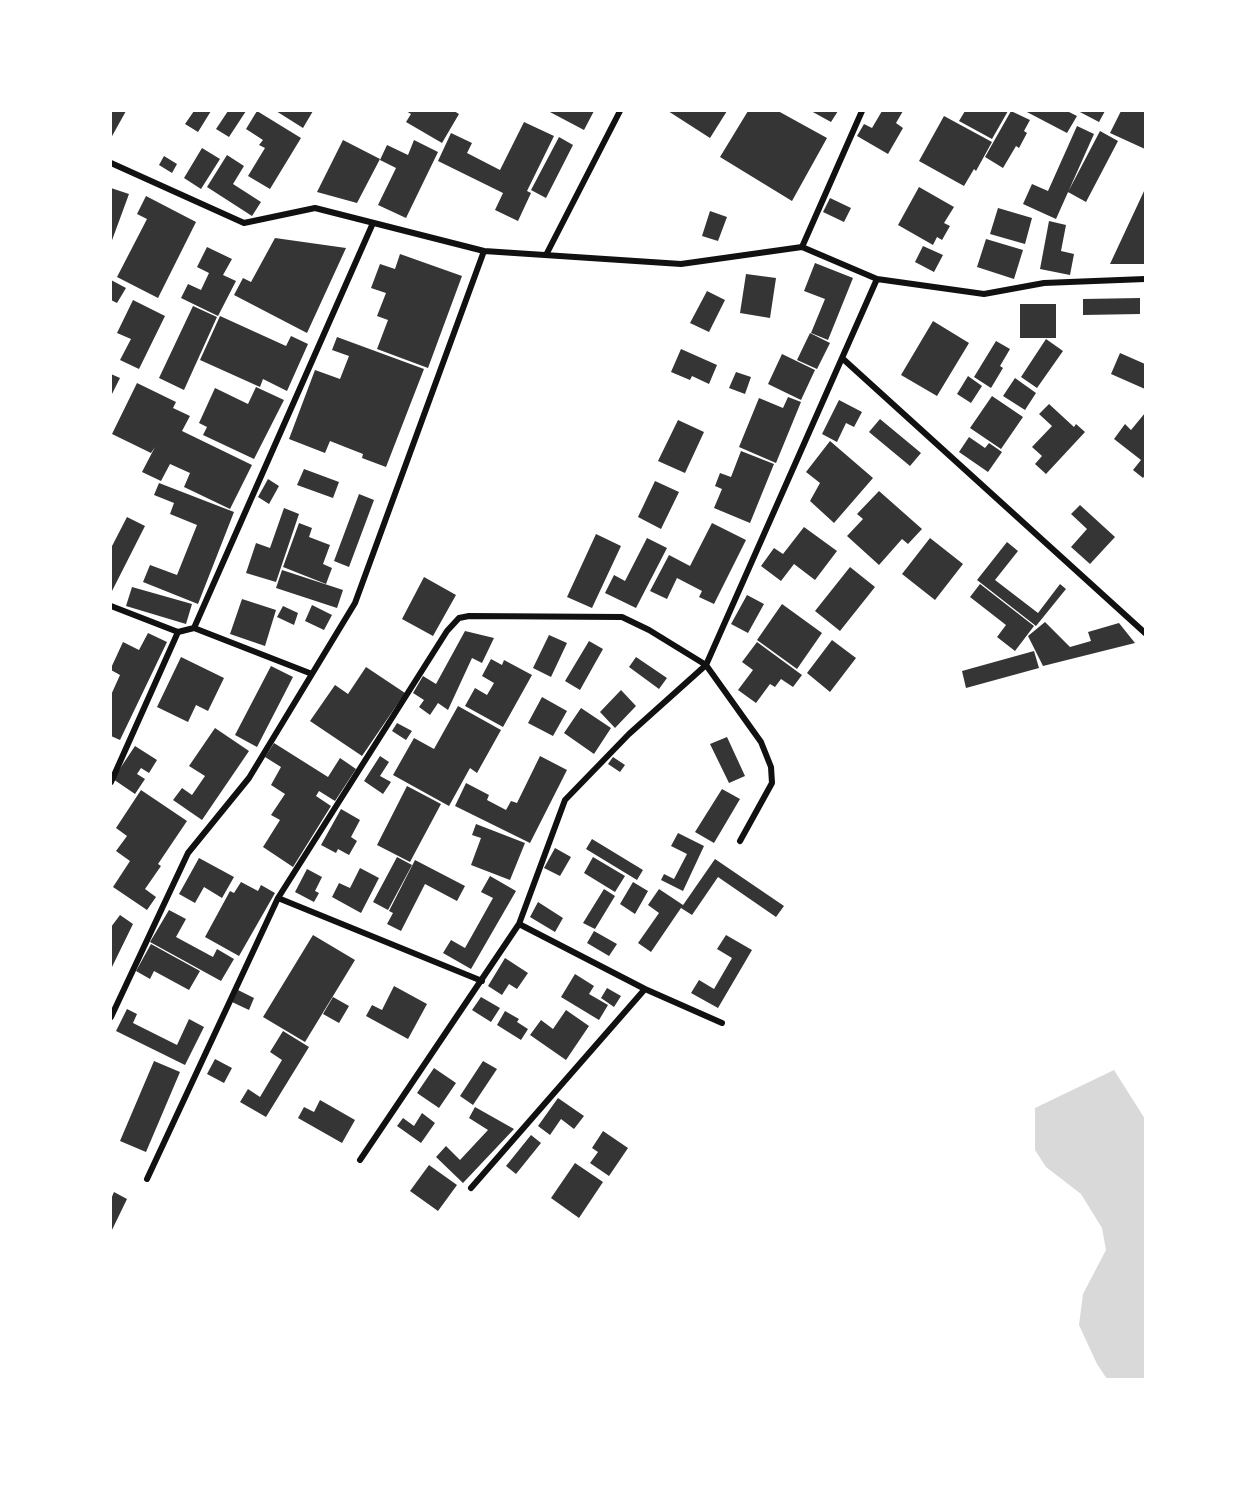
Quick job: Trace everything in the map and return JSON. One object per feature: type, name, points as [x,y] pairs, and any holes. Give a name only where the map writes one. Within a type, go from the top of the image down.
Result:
[{"type":"street","points":[[546,255],[620,111]]},
{"type":"street","points":[[802,247],[862,111]]},
{"type":"street","points":[[111,163],[244,223],[315,208],[483,251],[681,264],[802,247],[877,279],[984,294],[1044,283],[1145,279]]},
{"type":"street","points":[[194,628],[373,223]]},
{"type":"street","points":[[111,1017],[189,853],[249,778],[355,603],[483,251]]},
{"type":"street","points":[[360,1160],[519,924],[565,800],[629,734],[706,665],[877,279]]},
{"type":"street","points":[[842,358],[1145,633]]},
{"type":"street","points":[[111,606],[178,632],[194,628],[312,674]]},
{"type":"street","points":[[147,1179],[278,898],[447,631],[459,618],[469,616],[622,617],[649,630],[706,665],[761,742],[771,767],[772,783],[740,841]]},
{"type":"street","points":[[111,782],[178,632]]},
{"type":"street","points":[[278,898],[482,981]]},
{"type":"street","points":[[519,924],[645,989],[722,1023]]},
{"type":"street","points":[[471,1188],[645,989]]},
{"type":"shaded area","points":[[1114,1070],[1145,1119],[1145,1379],[1107,1379],[1097,1364],[1079,1325],[1083,1294],[1106,1250],[1102,1228],[1081,1194],[1046,1167],[1035,1150],[1035,1108]]},
{"type":"building","points":[[111,111],[126,111],[111,138]]},
{"type":"building","points":[[194,111],[211,111],[198,132],[185,124]]},
{"type":"building","points":[[228,111],[246,111],[229,137],[216,129]]},
{"type":"building","points":[[257,111],[301,138],[270,189],[248,176],[265,148],[259,145],[263,140],[246,129]]},
{"type":"building","points":[[276,111],[313,111],[303,128]]},
{"type":"building","points":[[406,111],[454,111],[459,114],[442,143],[406,122],[411,114]]},
{"type":"building","points":[[548,111],[594,111],[584,130]]},
{"type":"building","points":[[668,111],[727,111],[710,138]]},
{"type":"building","points":[[748,111],[778,111],[827,138],[792,201],[720,157]]},
{"type":"building","points":[[811,111],[838,111],[831,122]]},
{"type":"building","points":[[882,111],[903,111],[896,123],[903,128],[888,154],[857,136],[864,124],[872,128]]},
{"type":"building","points":[[965,111],[1008,111],[992,139],[959,121]]},
{"type":"building","points":[[1011,111],[1030,120],[1024,131],[1027,133],[1019,148],[1016,146],[1003,168],[985,157]]},
{"type":"building","points":[[1025,111],[1067,111],[1077,116],[1067,133]]},
{"type":"building","points":[[1078,111],[1105,111],[1099,122]]},
{"type":"building","points":[[1121,111],[1145,111],[1145,149],[1110,133]]},
{"type":"building","points":[[944,116],[992,142],[976,171],[974,169],[964,186],[919,161]]},
{"type":"building","points":[[524,122],[554,136],[527,191],[531,193],[518,221],[495,210],[503,193],[438,161],[451,133],[472,143],[467,153],[500,170]]},
{"type":"building","points":[[1077,126],[1094,134],[1056,219],[1023,204],[1032,184],[1048,191]]},
{"type":"building","points":[[1100,131],[1118,141],[1086,202],[1068,192]]},
{"type":"building","points":[[559,137],[573,145],[546,198],[531,190]]},
{"type":"building","points":[[343,140],[380,159],[357,203],[317,192]]},
{"type":"building","points":[[414,140],[438,152],[406,218],[378,205],[396,168],[380,160],[387,145],[408,155]]},
{"type":"building","points":[[202,148],[220,159],[201,189],[184,178]]},
{"type":"building","points":[[227,155],[244,166],[233,184],[261,202],[252,216],[207,187]]},
{"type":"building","points":[[164,156],[177,164],[172,173],[159,165]]},
{"type":"building","points":[[919,187],[954,207],[944,223],[950,226],[942,240],[937,237],[933,245],[898,225]]},
{"type":"building","points":[[111,188],[129,194],[111,243]]},
{"type":"building","points":[[1145,189],[1145,264],[1110,264]]},
{"type":"building","points":[[146,196],[196,222],[158,298],[117,277],[147,219],[137,214]]},
{"type":"building","points":[[830,198],[851,208],[844,222],[823,212]]},
{"type":"building","points":[[998,208],[1032,218],[1025,244],[990,234]]},
{"type":"building","points":[[710,211],[727,217],[718,241],[702,236]]},
{"type":"building","points":[[1049,221],[1066,225],[1061,251],[1074,254],[1070,275],[1040,269]]},
{"type":"building","points":[[275,238],[346,248],[307,333],[234,295],[243,278],[251,282]]},
{"type":"building","points":[[986,239],[1023,250],[1014,279],[977,267]]},
{"type":"building","points":[[923,246],[943,255],[934,272],[915,262]]},
{"type":"building","points":[[207,247],[232,259],[223,275],[236,281],[218,316],[181,298],[188,284],[201,290],[209,273],[197,267]]},
{"type":"building","points":[[400,254],[462,276],[428,368],[377,349],[388,320],[377,316],[386,293],[371,288],[380,264],[395,269]]},
{"type":"building","points":[[815,263],[853,278],[828,340],[811,333],[825,299],[804,291]]},
{"type":"building","points":[[746,274],[776,278],[770,318],[740,313]]},
{"type":"building","points":[[111,280],[126,288],[117,303],[111,300]]},
{"type":"building","points":[[707,291],[725,300],[709,332],[690,323]]},
{"type":"building","points":[[1140,298],[1140,314],[1083,315],[1083,299]]},
{"type":"building","points":[[133,300],[165,316],[139,369],[120,360],[131,339],[117,333]]},
{"type":"building","points":[[1020,304],[1056,304],[1056,338],[1020,338]]},
{"type":"building","points":[[193,306],[217,317],[184,390],[159,378]]},
{"type":"building","points":[[220,316],[286,346],[291,336],[308,344],[287,391],[263,379],[260,387],[200,360]]},
{"type":"building","points":[[933,321],[969,343],[937,396],[901,375]]},
{"type":"building","points":[[810,333],[830,343],[817,369],[797,360]]},
{"type":"building","points":[[337,337],[424,369],[386,467],[362,458],[363,454],[330,441],[325,453],[289,439],[315,370],[340,379],[349,356],[332,350]]},
{"type":"building","points":[[1046,339],[1063,351],[1037,388],[1021,377]]},
{"type":"building","points":[[996,341],[1010,349],[1000,366],[1003,368],[991,388],[974,377]]},
{"type":"building","points":[[681,349],[717,365],[709,384],[692,376],[690,380],[671,372]]},
{"type":"building","points":[[1120,353],[1145,364],[1145,389],[1111,374]]},
{"type":"building","points":[[782,354],[815,370],[801,400],[768,384]]},
{"type":"building","points":[[736,372],[751,377],[745,394],[729,388]]},
{"type":"building","points":[[111,374],[120,378],[111,396]]},
{"type":"building","points":[[968,376],[982,386],[971,403],[957,394]]},
{"type":"building","points":[[1015,378],[1036,393],[1025,410],[1003,396]]},
{"type":"building","points":[[137,383],[176,402],[173,408],[190,416],[182,431],[252,465],[230,509],[184,487],[190,473],[170,464],[161,481],[142,472],[155,447],[151,453],[112,434]]},
{"type":"building","points":[[256,387],[284,400],[254,459],[203,435],[207,427],[199,423],[215,388],[248,404]]},
{"type":"building","points":[[992,396],[1023,417],[1001,449],[970,428]]},
{"type":"building","points":[[788,397],[801,402],[776,463],[739,447],[759,398],[783,408]]},
{"type":"building","points":[[839,400],[862,412],[854,427],[846,423],[837,442],[822,434]]},
{"type":"building","points":[[1049,404],[1074,427],[1076,424],[1085,432],[1046,474],[1035,464],[1042,456],[1032,447],[1052,426],[1039,414]]},
{"type":"building","points":[[1145,413],[1145,475],[1143,478],[1133,470],[1141,460],[1114,439],[1125,424],[1131,430]]},
{"type":"building","points":[[880,419],[921,453],[910,466],[869,432]]},
{"type":"building","points":[[678,420],[704,432],[685,473],[658,461]]},
{"type":"building","points":[[969,437],[985,448],[989,443],[1002,452],[988,472],[959,452]]},
{"type":"building","points":[[830,441],[873,478],[834,523],[810,501],[820,483],[806,472]]},
{"type":"building","points":[[741,451],[774,464],[750,523],[714,508],[722,489],[715,486],[720,473],[731,477]]},
{"type":"building","points":[[304,469],[339,482],[333,498],[297,485]]},
{"type":"building","points":[[268,479],[279,486],[269,504],[258,497]]},
{"type":"building","points":[[655,481],[679,492],[661,529],[638,517]]},
{"type":"building","points":[[159,483],[234,512],[198,604],[143,582],[150,565],[177,575],[197,525],[170,514],[174,503],[154,495]]},
{"type":"building","points":[[879,491],[922,529],[908,544],[902,539],[879,565],[847,536],[863,519],[857,514]]},
{"type":"building","points":[[359,494],[374,500],[349,567],[334,561]]},
{"type":"building","points":[[1080,505],[1115,537],[1090,564],[1071,547],[1087,529],[1071,514]]},
{"type":"building","points":[[284,508],[299,514],[276,582],[246,573],[256,543],[270,548]]},
{"type":"building","points":[[127,517],[145,526],[111,593],[111,548]]},
{"type":"building","points":[[299,523],[312,528],[309,537],[330,545],[323,564],[332,568],[326,584],[283,567]]},
{"type":"building","points":[[712,523],[746,540],[714,604],[699,597],[702,591],[677,578],[667,599],[650,591],[669,555],[690,566]]},
{"type":"building","points":[[804,527],[837,551],[815,580],[794,564],[781,581],[761,566],[774,548],[783,554]]},
{"type":"building","points":[[596,534],[621,546],[592,608],[567,597]]},
{"type":"building","points":[[647,538],[667,548],[636,608],[605,593],[614,575],[625,581]]},
{"type":"building","points":[[930,538],[963,564],[935,600],[902,574]]},
{"type":"building","points":[[1007,542],[1018,551],[995,580],[1038,613],[1060,584],[1066,589],[1036,626],[977,580]]},
{"type":"building","points":[[850,567],[875,587],[840,631],[815,611]]},
{"type":"building","points":[[282,570],[343,590],[337,608],[276,588]]},
{"type":"building","points":[[424,577],[456,595],[433,636],[402,619]]},
{"type":"building","points":[[980,584],[1034,626],[1015,651],[997,637],[1006,625],[970,597]]},
{"type":"building","points":[[132,587],[192,604],[186,624],[126,606]]},
{"type":"building","points":[[747,595],[764,604],[748,633],[731,624]]},
{"type":"building","points":[[242,599],[276,610],[265,646],[230,634]]},
{"type":"building","points":[[782,604],[822,633],[797,669],[757,640]]},
{"type":"building","points":[[312,605],[332,615],[324,630],[305,621]]},
{"type":"building","points":[[283,606],[298,613],[294,625],[277,617]]},
{"type":"building","points":[[1045,622],[1070,647],[1091,641],[1088,632],[1119,623],[1135,643],[1043,666],[1028,636]]},
{"type":"building","points":[[465,631],[494,638],[482,663],[472,658],[448,710],[438,703],[430,715],[419,707],[424,700],[413,693],[423,676],[436,684]]},
{"type":"building","points":[[148,633],[167,642],[120,740],[111,736],[111,695],[120,675],[111,668],[123,642],[139,650]]},
{"type":"building","points":[[549,635],[567,643],[551,677],[533,668]]},
{"type":"building","points":[[832,640],[856,658],[830,692],[807,673]]},
{"type":"building","points":[[589,641],[603,649],[580,690],[565,681]]},
{"type":"building","points":[[757,642],[802,675],[793,687],[781,679],[775,687],[770,684],[756,703],[738,690],[753,670],[742,662]]},
{"type":"building","points":[[1034,651],[1039,668],[966,688],[962,671]]},
{"type":"building","points":[[181,657],[224,678],[208,711],[196,705],[188,722],[157,707]]},
{"type":"building","points":[[636,657],[667,678],[659,689],[629,667]]},
{"type":"building","points":[[491,659],[502,665],[504,660],[532,675],[503,727],[465,706],[475,688],[487,695],[494,683],[482,676]]},
{"type":"building","points":[[271,666],[293,677],[257,747],[235,735]]},
{"type":"building","points":[[366,667],[405,693],[362,756],[310,721],[335,685],[348,694]]},
{"type":"building","points":[[621,690],[636,706],[615,728],[600,712]]},
{"type":"building","points":[[542,697],[567,711],[553,736],[528,723]]},
{"type":"building","points":[[458,706],[501,730],[477,773],[470,768],[449,806],[393,775],[414,738],[434,749]]},
{"type":"building","points":[[581,708],[611,728],[594,754],[564,733]]},
{"type":"building","points":[[397,723],[412,731],[406,740],[392,731]]},
{"type":"building","points":[[215,728],[249,751],[202,820],[173,800],[182,788],[192,795],[205,776],[189,766]]},
{"type":"building","points":[[727,737],[745,776],[729,783],[710,744]]},
{"type":"building","points":[[274,743],[328,777],[340,758],[356,769],[335,801],[319,791],[316,796],[331,806],[293,867],[263,847],[280,820],[271,815],[285,794],[271,785],[281,767],[265,757]]},
{"type":"building","points":[[135,746],[157,760],[149,773],[141,768],[137,774],[145,779],[135,794],[113,779]]},
{"type":"building","points":[[380,756],[389,762],[380,776],[391,782],[383,794],[364,781]]},
{"type":"building","points":[[540,756],[567,770],[530,843],[455,806],[466,783],[489,795],[487,800],[506,810],[511,801],[517,803]]},
{"type":"building","points":[[613,757],[625,765],[620,772],[608,764]]},
{"type":"building","points":[[407,786],[441,804],[410,862],[377,845]]},
{"type":"building","points":[[722,789],[740,799],[714,843],[695,832]]},
{"type":"building","points":[[141,790],[187,821],[158,864],[161,866],[145,889],[156,897],[147,910],[113,887],[130,861],[116,851],[127,836],[116,828]]},
{"type":"building","points":[[341,809],[360,820],[351,837],[357,841],[349,855],[338,849],[336,853],[321,845]]},
{"type":"building","points":[[476,824],[525,843],[510,880],[471,865],[481,838],[472,835]]},
{"type":"building","points":[[678,833],[704,846],[683,891],[661,880],[664,874],[674,879],[687,854],[671,846]]},
{"type":"building","points":[[592,839],[643,870],[637,880],[586,849]]},
{"type":"building","points":[[555,848],[571,857],[560,876],[544,868]]},
{"type":"building","points":[[397,857],[412,865],[388,910],[373,902]]},
{"type":"building","points":[[593,857],[625,876],[615,892],[584,873]]},
{"type":"building","points":[[199,858],[234,877],[222,898],[204,887],[195,903],[179,894]]},
{"type":"building","points":[[715,859],[784,906],[776,917],[718,877],[692,915],[681,908]]},
{"type":"building","points":[[415,860],[465,886],[457,901],[425,884],[401,931],[387,924],[393,913],[389,911]]},
{"type":"building","points":[[360,868],[379,878],[361,913],[332,897],[339,883],[350,888]]},
{"type":"building","points":[[307,869],[322,877],[315,891],[319,893],[314,902],[295,892]]},
{"type":"building","points":[[490,876],[516,891],[471,969],[443,953],[451,940],[465,948],[493,898],[481,892]]},
{"type":"building","points":[[241,882],[258,891],[261,885],[275,893],[239,956],[205,937],[230,891],[234,893]]},
{"type":"building","points":[[633,882],[648,891],[635,914],[620,904]]},
{"type":"building","points":[[604,889],[615,896],[595,929],[583,923]]},
{"type":"building","points":[[659,889],[683,905],[651,952],[638,943],[659,913],[648,905]]},
{"type":"building","points":[[538,902],[563,918],[555,932],[530,917]]},
{"type":"building","points":[[169,910],[186,919],[176,937],[213,957],[217,949],[234,959],[221,981],[150,942]]},
{"type":"building","points":[[120,915],[133,924],[111,969],[111,927]]},
{"type":"building","points":[[594,931],[617,944],[609,956],[587,943]]},
{"type":"building","points":[[313,935],[355,960],[305,1042],[263,1017]]},
{"type":"building","points":[[726,935],[752,950],[718,1008],[691,993],[699,980],[714,989],[732,958],[717,949]]},
{"type":"building","points":[[151,944],[200,971],[189,990],[154,971],[150,979],[136,971]]},
{"type":"building","points":[[505,958],[528,973],[517,989],[509,984],[502,995],[488,986]]},
{"type":"building","points":[[575,974],[594,986],[589,994],[608,1005],[599,1020],[561,997]]},
{"type":"building","points":[[394,986],[427,1004],[408,1039],[366,1016],[372,1005],[382,1010]]},
{"type":"building","points":[[607,988],[621,996],[614,1007],[601,998]]},
{"type":"building","points":[[238,990],[254,998],[249,1010],[232,1002]]},
{"type":"building","points":[[333,997],[349,1006],[339,1023],[323,1014]]},
{"type":"building","points":[[481,997],[500,1008],[491,1022],[472,1010]]},
{"type":"building","points":[[127,1009],[137,1014],[133,1023],[177,1045],[189,1019],[204,1027],[185,1065],[116,1031]]},
{"type":"building","points":[[566,1010],[589,1026],[566,1060],[530,1035],[541,1020],[553,1029]]},
{"type":"building","points":[[505,1011],[519,1019],[517,1022],[528,1029],[521,1040],[497,1025]]},
{"type":"building","points":[[283,1031],[309,1047],[266,1117],[240,1102],[248,1089],[260,1097],[282,1060],[270,1052]]},
{"type":"building","points":[[215,1059],[232,1068],[224,1083],[207,1074]]},
{"type":"building","points":[[154,1061],[180,1072],[146,1152],[120,1141]]},
{"type":"building","points":[[483,1061],[497,1069],[473,1105],[460,1096]]},
{"type":"building","points":[[434,1068],[456,1083],[439,1108],[417,1093]]},
{"type":"building","points":[[558,1098],[584,1116],[574,1129],[561,1119],[550,1135],[538,1126]]},
{"type":"building","points":[[320,1100],[355,1120],[342,1143],[298,1118],[304,1107],[314,1112]]},
{"type":"building","points":[[475,1107],[514,1129],[463,1183],[436,1157],[446,1146],[460,1160],[488,1130],[469,1118]]},
{"type":"building","points":[[422,1113],[435,1123],[421,1143],[397,1126],[403,1118],[414,1126]]},
{"type":"building","points":[[603,1131],[628,1148],[609,1176],[590,1163],[598,1152],[592,1148]]},
{"type":"building","points":[[531,1135],[541,1143],[516,1174],[506,1166]]},
{"type":"building","points":[[575,1163],[603,1182],[579,1218],[551,1198]]},
{"type":"building","points":[[429,1165],[457,1185],[438,1211],[410,1191]]},
{"type":"building","points":[[114,1192],[127,1199],[111,1232],[111,1199]]}]
